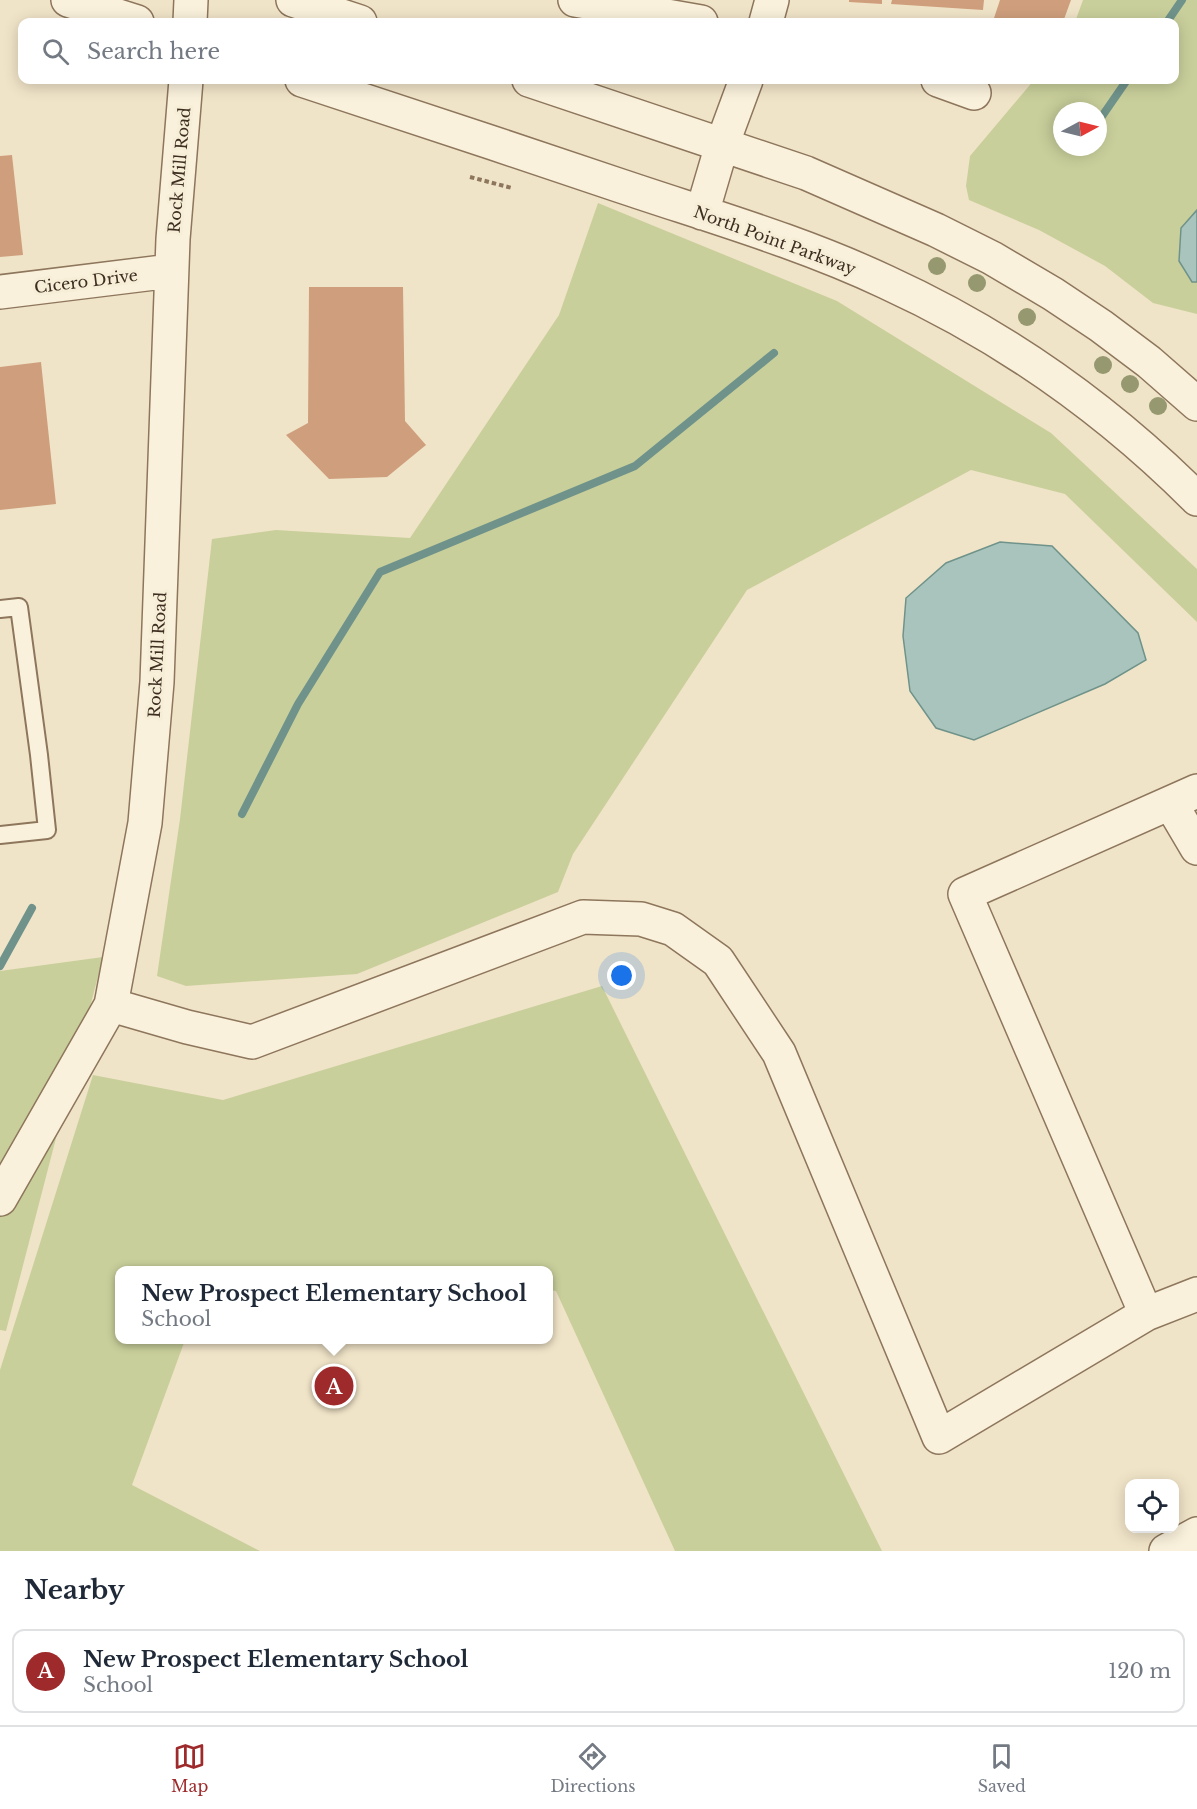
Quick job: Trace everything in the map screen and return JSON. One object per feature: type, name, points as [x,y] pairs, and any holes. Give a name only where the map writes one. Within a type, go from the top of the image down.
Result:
[{"type":"street","points":[[68,0],[124,18]]},
{"type":"street","points":[[190,18],[191,0]]},
{"type":"street","points":[[293,0],[348,18]]},
{"type":"street","points":[[326,0],[354,18]]},
{"type":"street","points":[[575,0],[611,3],[682,18]]},
{"type":"street","points":[[767,18],[772,0]]},
{"type":"street","name":"Rock Mill Road","points":[[0,1199],[111,1005],[145,823],[157,682],[171,271],[186,84]]},
{"type":"street","name":"North Point Parkway","points":[[314,84],[702,213],[864,273],[969,325],[1017,353],[1064,385],[1118,428],[1197,499]]},
{"type":"street","points":[[540,84],[806,173],[936,230],[992,258],[1053,294],[1149,362],[1197,404]]},
{"type":"street","points":[[702,213],[722,145],[745,84]]},
{"type":"street","points":[[949,84],[974,93]]},
{"type":"street","name":"Cicero Drive","points":[[0,292],[171,271]]},
{"type":"street","points":[[1146,1314],[965,894],[1184,797],[1197,848]]},
{"type":"street","points":[[111,1005],[187,1027],[252,1042],[584,917],[641,919],[673,929],[718,961],[779,1053],[939,1437],[1146,1314],[1197,1294]]},
{"type":"street","points":[[1166,1551],[1197,1534]]},
{"type":"lane","points":[[0,609],[19,607],[47,830],[0,835]]},
{"type":"path","points":[[470,177],[513,188]]},
{"type":"green space","points":[[1083,0],[1197,0],[1197,314],[1153,303],[1105,266],[1039,230],[969,200],[966,186],[970,156],[1031,84],[1179,84],[1179,18],[1076,18]]},
{"type":"green space","points":[[598,203],[837,301],[1051,433],[1197,569],[1197,622],[1065,494],[971,470],[747,590],[573,854],[558,892],[357,974],[186,986],[157,976],[180,819],[212,539],[276,530],[410,538],[559,315]]},
{"type":"green space","points":[[103,957],[6,1331],[0,1330],[0,971]]},
{"type":"green space","points":[[602,986],[882,1551],[675,1551],[556,1291],[553,1291],[553,1266],[115,1266],[115,1344],[184,1344],[132,1485],[260,1551],[0,1551],[0,1370],[93,1075],[223,1100]]},
{"type":"water","points":[[1197,210],[1197,282],[1192,282],[1179,261],[1181,228]]},
{"type":"water","points":[[1000,542],[1052,546],[1138,633],[1146,660],[1105,684],[974,740],[936,728],[910,691],[903,636],[906,598],[946,563]]},
{"type":"building","points":[[849,0],[882,0],[882,4],[849,2]]},
{"type":"building","points":[[892,0],[984,0],[983,10],[891,4]]},
{"type":"building","points":[[1000,0],[1071,0],[1064,18],[994,18]]},
{"type":"building","points":[[12,155],[23,255],[0,257],[0,156]]},
{"type":"building","points":[[309,287],[403,287],[405,421],[426,445],[387,477],[329,479],[286,435],[308,423]]},
{"type":"building","points":[[41,362],[56,504],[0,510],[0,367]]},
{"type":"waterway","points":[[1170,18],[1182,0]]},
{"type":"waterway","points":[[1107,109],[1124,84]]},
{"type":"waterway","points":[[242,814],[298,704],[380,572],[635,466],[774,353]]},
{"type":"waterway","points":[[0,966],[32,908]]},
{"type":"place","name":"New Prospect Elementary School","points":[[334,1386]]}]
